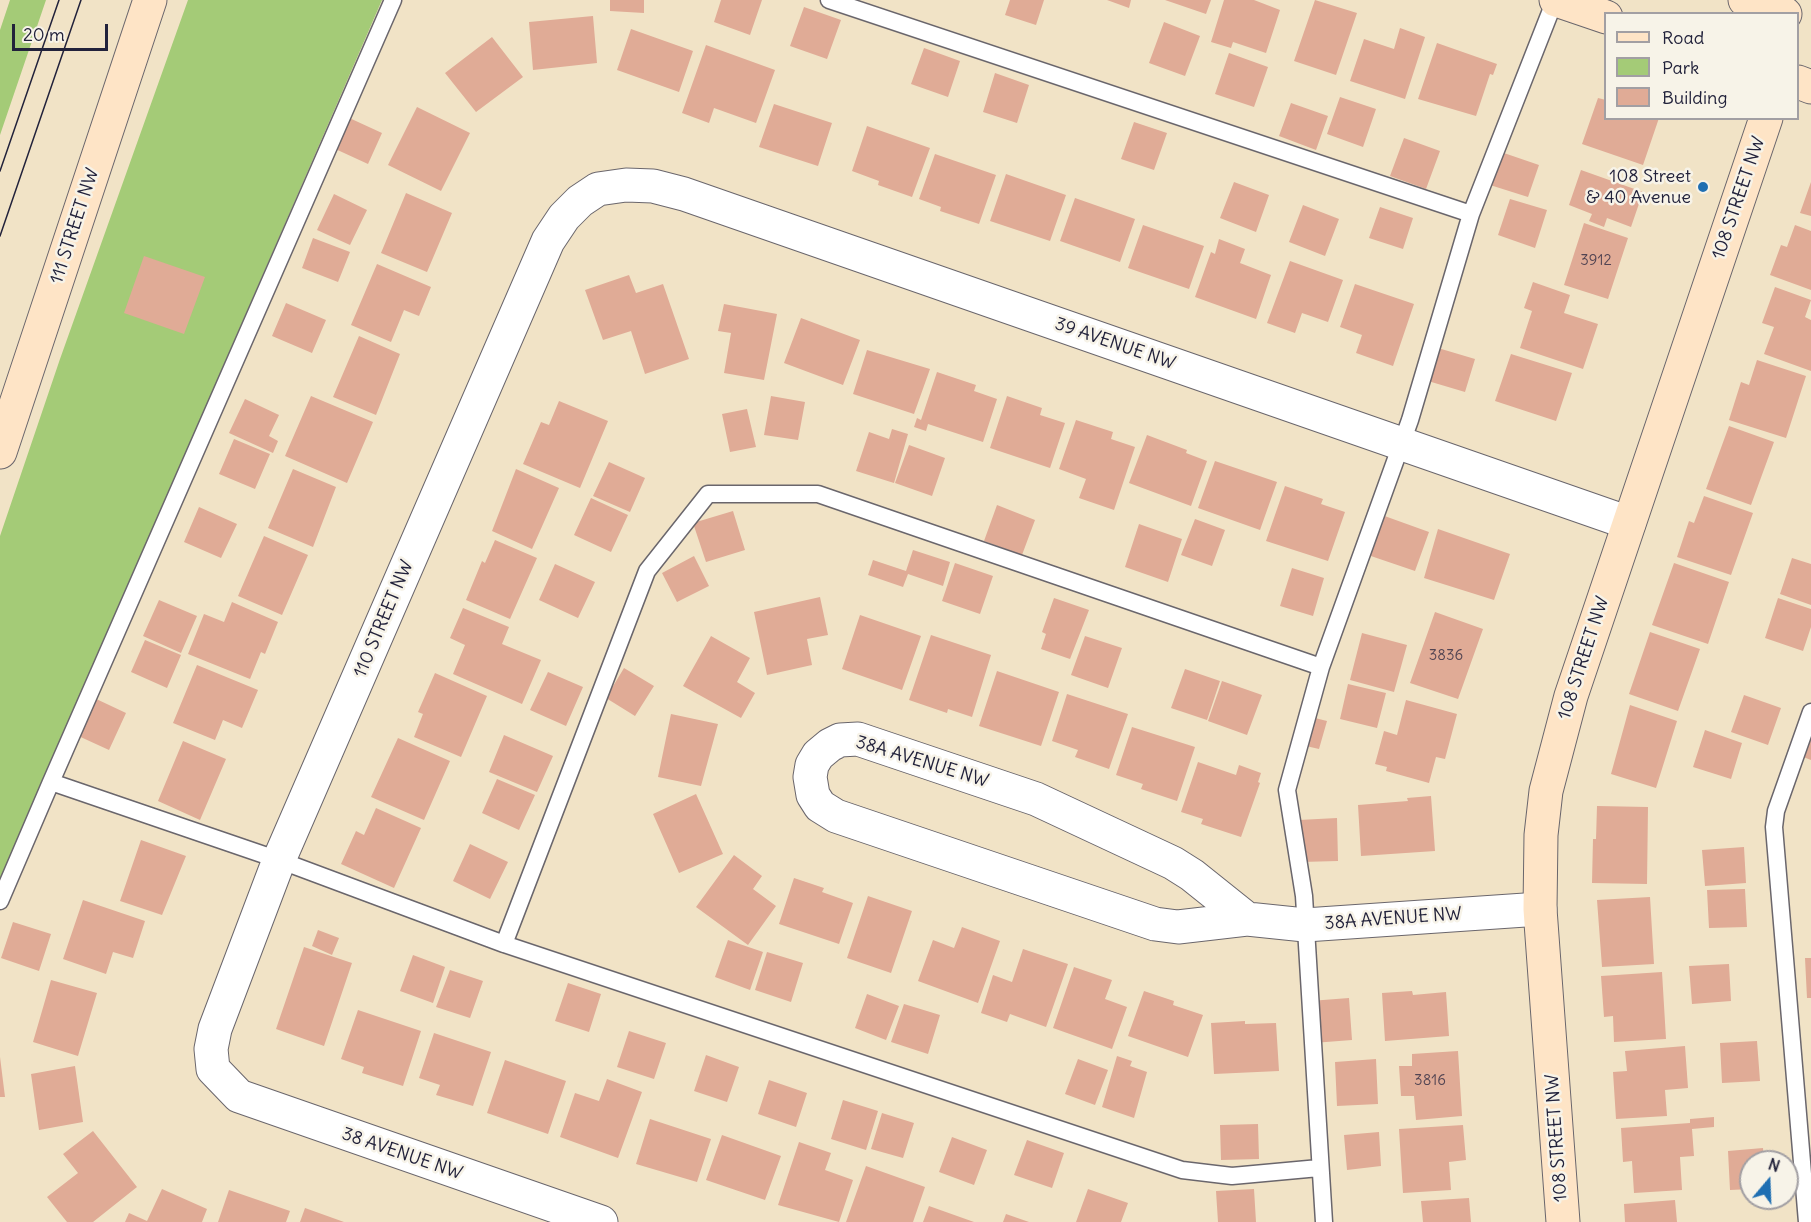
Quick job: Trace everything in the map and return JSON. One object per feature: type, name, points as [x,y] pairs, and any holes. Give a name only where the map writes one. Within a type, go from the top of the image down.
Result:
[{"type":"street","name":"111 STREET NW","points":[[0,452],[150,0]]},
{"type":"street","points":[[1555,0],[1604,17]]},
{"type":"street","points":[[1745,0],[1784,12]]},
{"type":"street","name":"108 STREET NW","points":[[1563,1222],[1540,909],[1541,835],[1546,791],[1557,741],[1765,120]]},
{"type":"street","name":"39 AVENUE NW","points":[[598,189],[626,185],[653,186],[684,194],[1629,523]]},
{"type":"street","name":"110 STREET NW","points":[[213,1070],[211,1048],[215,1029],[279,860],[548,241],[564,217],[580,201],[598,189]]},
{"type":"street","name":"38A AVENUE NW","points":[[1247,919],[1192,875],[1173,863],[1036,799],[858,739],[840,740],[830,745],[818,755],[812,765],[810,777],[813,795],[820,806],[836,816],[1155,924],[1178,927],[1247,919],[1305,925],[1540,909]]},
{"type":"street","name":"38 AVENUE NW","points":[[213,1070],[239,1096],[557,1215],[601,1222]]},
{"type":"lane","points":[[0,901],[393,0]]},
{"type":"lane","points":[[829,0],[1471,214]]},
{"type":"lane","points":[[1324,1222],[1304,896],[1287,790],[1321,668],[1401,443],[1471,214],[1555,0]]},
{"type":"lane","points":[[504,944],[647,571],[708,494],[818,494],[1321,668]]},
{"type":"lane","points":[[1807,1222],[1774,827],[1776,811],[1811,712]]},
{"type":"lane","points":[[51,782],[279,860],[504,944],[1182,1170],[1232,1176],[1319,1168]]},
{"type":"green space","points":[[10,0],[46,0],[0,135],[0,30]]},
{"type":"green space","points":[[188,0],[382,0],[0,881],[0,536],[60,359]]},
{"type":"building","points":[[610,0],[644,0],[644,13],[610,11]]},
{"type":"building","points":[[721,0],[762,0],[750,35],[714,22]]},
{"type":"building","points":[[1010,0],[1044,0],[1036,25],[1005,15]]},
{"type":"building","points":[[1107,0],[1131,0],[1129,8]]},
{"type":"building","points":[[1165,0],[1211,0],[1206,14]]},
{"type":"building","points":[[1224,0],[1254,0],[1280,10],[1266,53],[1233,42],[1231,48],[1211,42]]},
{"type":"building","points":[[1315,0],[1357,13],[1336,75],[1294,61]]},
{"type":"building","points":[[804,7],[841,20],[827,59],[790,46]]},
{"type":"building","points":[[593,16],[597,63],[533,70],[529,22]]},
{"type":"building","points":[[1164,22],[1200,36],[1185,76],[1149,63]]},
{"type":"building","points":[[1400,28],[1425,37],[1405,99],[1350,81],[1364,39],[1394,49]]},
{"type":"building","points":[[631,29],[693,51],[679,92],[617,70]]},
{"type":"building","points":[[492,37],[523,77],[476,112],[445,73]]},
{"type":"building","points":[[1437,43],[1497,64],[1493,75],[1490,74],[1476,116],[1418,99]]},
{"type":"building","points":[[706,45],[775,70],[756,123],[714,108],[709,123],[682,113]]},
{"type":"building","points":[[924,48],[960,61],[948,97],[911,84]]},
{"type":"building","points":[[1229,53],[1268,67],[1254,107],[1215,94]]},
{"type":"building","points":[[995,73],[1029,85],[1017,123],[983,112]]},
{"type":"building","points":[[1340,97],[1376,109],[1363,147],[1327,134]]},
{"type":"building","points":[[1598,98],[1604,100],[1604,120],[1658,120],[1643,165],[1582,144]]},
{"type":"building","points":[[1291,103],[1328,116],[1316,150],[1279,136]]},
{"type":"building","points":[[774,104],[832,123],[818,166],[759,147]]},
{"type":"building","points":[[417,107],[470,133],[441,191],[388,165]]},
{"type":"building","points":[[345,116],[382,133],[368,164],[331,147]]},
{"type":"building","points":[[1134,122],[1167,133],[1154,170],[1121,159]]},
{"type":"building","points":[[867,126],[930,148],[912,197],[878,185],[879,181],[852,171]]},
{"type":"building","points":[[1404,138],[1440,151],[1426,189],[1390,176]]},
{"type":"building","points":[[1501,152],[1539,165],[1528,197],[1490,185]]},
{"type":"building","points":[[935,154],[996,175],[979,224],[940,211],[941,207],[919,199]]},
{"type":"building","points":[[1581,170],[1643,192],[1631,227],[1607,218],[1604,227],[1589,221],[1592,214],[1569,205]]},
{"type":"building","points":[[1006,174],[1066,195],[1050,241],[990,221]]},
{"type":"building","points":[[1234,182],[1269,195],[1256,232],[1220,218]]},
{"type":"building","points":[[1811,182],[1811,216],[1800,213]]},
{"type":"building","points":[[406,193],[452,213],[427,272],[381,253]]},
{"type":"building","points":[[334,194],[367,210],[350,245],[317,230]]},
{"type":"building","points":[[1075,198],[1135,219],[1120,262],[1060,241]]},
{"type":"building","points":[[1510,199],[1547,210],[1535,248],[1498,235]]},
{"type":"building","points":[[1303,205],[1339,219],[1325,256],[1289,242]]},
{"type":"building","points":[[1380,207],[1413,218],[1403,249],[1369,238]]},
{"type":"building","points":[[1584,223],[1628,238],[1608,299],[1564,285]]},
{"type":"building","points":[[1143,225],[1204,246],[1189,289],[1128,268]]},
{"type":"building","points":[[1795,225],[1811,231],[1811,290],[1770,275],[1781,245],[1787,247]]},
{"type":"building","points":[[313,238],[350,252],[338,282],[302,268]]},
{"type":"building","points":[[1219,239],[1245,249],[1240,263],[1271,275],[1256,319],[1195,297],[1211,252],[1215,254]]},
{"type":"building","points":[[144,256],[205,277],[184,334],[124,313]]},
{"type":"building","points":[[1290,261],[1343,280],[1328,322],[1302,313],[1295,333],[1267,323]]},
{"type":"building","points":[[377,264],[431,287],[419,316],[404,310],[391,342],[351,325]]},
{"type":"building","points":[[629,275],[636,293],[663,284],[689,359],[645,374],[631,331],[603,340],[585,290]]},
{"type":"building","points":[[1533,282],[1570,295],[1564,313],[1598,324],[1583,369],[1520,348],[1532,311],[1524,308]]},
{"type":"building","points":[[1355,284],[1414,304],[1393,366],[1356,353],[1362,335],[1340,327]]},
{"type":"building","points":[[1775,287],[1811,300],[1805,317],[1811,320],[1811,371],[1764,354],[1774,327],[1762,323]]},
{"type":"building","points":[[286,303],[326,320],[312,353],[272,336]]},
{"type":"building","points":[[724,304],[777,314],[764,380],[724,373],[731,333],[718,331]]},
{"type":"building","points":[[801,318],[860,340],[843,385],[784,363]]},
{"type":"building","points":[[359,336],[400,354],[376,415],[333,397]]},
{"type":"building","points":[[1438,348],[1475,359],[1465,392],[1428,381]]},
{"type":"building","points":[[867,350],[930,369],[914,414],[853,394]]},
{"type":"building","points":[[1511,354],[1572,373],[1556,421],[1495,401]]},
{"type":"building","points":[[1757,360],[1806,376],[1786,438],[1729,420],[1741,382],[1749,385]]},
{"type":"building","points":[[937,372],[976,385],[974,391],[997,399],[983,442],[928,424],[926,431],[914,427],[917,418],[921,420]]},
{"type":"building","points":[[311,396],[373,422],[347,483],[285,456]]},
{"type":"building","points":[[771,396],[805,402],[798,440],[764,435]]},
{"type":"building","points":[[1007,396],[1042,408],[1040,415],[1065,423],[1050,468],[990,448]]},
{"type":"building","points":[[245,399],[279,415],[269,436],[278,441],[273,453],[229,433]]},
{"type":"building","points":[[559,401],[608,421],[580,488],[523,464],[541,422],[549,425]]},
{"type":"building","points":[[747,409],[756,447],[730,452],[722,414]]},
{"type":"building","points":[[1076,420],[1113,432],[1111,439],[1135,447],[1114,510],[1079,498],[1086,479],[1059,469]]},
{"type":"building","points":[[1729,426],[1774,442],[1751,505],[1706,489]]},
{"type":"building","points":[[892,429],[908,434],[894,483],[856,471],[869,432],[889,439]]},
{"type":"building","points":[[1147,435],[1187,450],[1186,453],[1207,461],[1191,506],[1129,483]]},
{"type":"building","points":[[234,439],[270,454],[255,489],[219,474]]},
{"type":"building","points":[[909,445],[945,458],[932,496],[895,483]]},
{"type":"building","points":[[1215,461],[1277,482],[1260,530],[1198,508]]},
{"type":"building","points":[[609,462],[645,478],[630,512],[593,496]]},
{"type":"building","points":[[293,469],[336,487],[313,547],[268,528]]},
{"type":"building","points":[[516,469],[559,488],[532,549],[492,531]]},
{"type":"building","points":[[1285,486],[1323,499],[1321,504],[1345,512],[1328,561],[1266,541]]},
{"type":"building","points":[[1704,496],[1753,513],[1731,575],[1677,557],[1689,521],[1694,523]]},
{"type":"building","points":[[591,498],[628,515],[611,552],[574,535]]},
{"type":"building","points":[[997,505],[1035,520],[1022,555],[984,541]]},
{"type":"building","points":[[199,507],[237,524],[221,558],[184,542]]},
{"type":"building","points":[[733,511],[745,550],[706,562],[693,523]]},
{"type":"building","points":[[1379,514],[1429,532],[1415,571],[1365,554]]},
{"type":"building","points":[[1195,519],[1225,530],[1212,566],[1181,555]]},
{"type":"building","points":[[1139,524],[1182,539],[1168,582],[1125,567]]},
{"type":"building","points":[[1438,529],[1510,554],[1494,600],[1424,578]]},
{"type":"building","points":[[264,536],[308,555],[282,615],[238,596]]},
{"type":"building","points":[[495,540],[537,558],[510,619],[466,600],[482,561],[485,563]]},
{"type":"building","points":[[913,550],[950,562],[943,586],[908,574],[903,587],[868,575],[873,560],[906,571]]},
{"type":"building","points":[[694,556],[709,586],[677,602],[662,573]]},
{"type":"building","points":[[1792,558],[1811,564],[1811,605],[1780,594]]},
{"type":"building","points":[[955,563],[993,576],[980,614],[942,601]]},
{"type":"building","points":[[1674,563],[1729,582],[1708,644],[1652,625]]},
{"type":"building","points":[[555,564],[595,582],[578,618],[539,600]]},
{"type":"building","points":[[1292,568],[1324,578],[1313,616],[1280,606]]},
{"type":"building","points":[[820,597],[828,635],[807,639],[812,665],[767,675],[754,612]]},
{"type":"building","points":[[1054,598],[1089,610],[1070,659],[1041,649],[1046,634],[1042,632]]},
{"type":"building","points":[[1778,598],[1811,609],[1811,627],[1803,651],[1765,638]]},
{"type":"building","points":[[159,600],[197,616],[181,653],[143,636]]},
{"type":"building","points":[[232,602],[278,622],[265,654],[261,652],[250,679],[188,654],[204,614],[224,622]]},
{"type":"building","points":[[463,608],[509,627],[502,644],[541,660],[522,704],[453,674],[465,645],[450,638]]},
{"type":"building","points":[[1435,612],[1483,629],[1458,699],[1410,683]]},
{"type":"building","points":[[860,615],[921,636],[902,690],[842,669]]},
{"type":"building","points":[[1650,632],[1700,649],[1678,711],[1629,694]]},
{"type":"building","points":[[1362,633],[1407,645],[1394,692],[1350,680]]},
{"type":"building","points":[[931,635],[991,655],[972,717],[948,709],[947,713],[909,700]]},
{"type":"building","points":[[711,636],[750,658],[737,682],[755,693],[741,718],[683,686]]},
{"type":"building","points":[[1085,636],[1122,648],[1108,688],[1071,675]]},
{"type":"building","points":[[145,640],[181,655],[167,688],[131,672]]},
{"type":"building","points":[[197,665],[258,690],[242,728],[223,720],[215,740],[173,723]]},
{"type":"building","points":[[624,668],[654,686],[635,716],[606,698]]},
{"type":"building","points":[[1185,669],[1220,681],[1207,720],[1171,708]]},
{"type":"building","points":[[997,671],[1059,692],[1041,746],[979,726]]},
{"type":"building","points":[[548,672],[583,687],[566,726],[530,710]]},
{"type":"building","points":[[435,673],[487,696],[461,757],[414,737],[423,714],[418,712]]},
{"type":"building","points":[[1222,681],[1262,695],[1247,735],[1208,721]]},
{"type":"building","points":[[1348,684],[1386,693],[1377,728],[1340,719]]},
{"type":"building","points":[[1067,694],[1128,714],[1109,769],[1075,757],[1078,750],[1052,741]]},
{"type":"building","points":[[1744,695],[1781,708],[1768,745],[1731,732]]},
{"type":"building","points":[[92,697],[126,713],[109,750],[74,734]]},
{"type":"building","points":[[1406,700],[1457,714],[1445,759],[1436,757],[1429,783],[1386,771],[1387,767],[1375,764],[1384,731],[1397,735]]},
{"type":"building","points":[[1630,705],[1677,721],[1656,788],[1611,774]]},
{"type":"building","points":[[671,714],[718,724],[701,786],[658,777]]},
{"type":"building","points":[[1315,718],[1327,721],[1319,749],[1306,746]]},
{"type":"building","points":[[1811,720],[1811,760],[1798,755]]},
{"type":"building","points":[[1132,727],[1195,747],[1177,801],[1141,789],[1143,784],[1116,775]]},
{"type":"building","points":[[1705,730],[1742,743],[1731,779],[1693,767]]},
{"type":"building","points":[[504,735],[553,756],[537,792],[489,772]]},
{"type":"building","points":[[398,738],[450,761],[424,820],[371,797]]},
{"type":"building","points":[[183,741],[226,759],[200,820],[158,801]]},
{"type":"building","points":[[1198,762],[1236,775],[1239,765],[1261,773],[1258,782],[1260,783],[1241,837],[1201,824],[1203,819],[1181,812]]},
{"type":"building","points":[[497,779],[535,795],[519,830],[482,813]]},
{"type":"building","points":[[696,794],[723,854],[679,873],[653,814]]},
{"type":"building","points":[[1431,796],[1435,851],[1361,856],[1358,805],[1408,801],[1407,798]]},
{"type":"building","points":[[1597,806],[1648,807],[1647,884],[1592,883],[1593,839],[1596,839]]},
{"type":"building","points":[[376,808],[421,828],[394,888],[341,864],[356,831],[364,835]]},
{"type":"building","points":[[1337,818],[1338,861],[1301,862],[1299,820]]},
{"type":"building","points":[[141,840],[186,856],[162,915],[120,901]]},
{"type":"building","points":[[470,844],[508,862],[490,899],[453,881]]},
{"type":"building","points":[[1744,847],[1746,883],[1705,886],[1702,850]]},
{"type":"building","points":[[734,855],[762,876],[753,889],[776,906],[748,945],[696,907]]},
{"type":"building","points":[[794,878],[824,888],[822,892],[853,903],[839,944],[779,924]]},
{"type":"building","points":[[1745,889],[1747,927],[1709,928],[1707,890]]},
{"type":"building","points":[[868,896],[912,911],[891,973],[847,958]]},
{"type":"building","points":[[1650,897],[1654,964],[1602,967],[1597,900]]},
{"type":"building","points":[[83,900],[145,921],[133,958],[113,952],[106,974],[63,959]]},
{"type":"building","points":[[13,922],[51,934],[39,971],[1,958]]},
{"type":"building","points":[[962,927],[1000,941],[978,1003],[918,981],[933,940],[954,948]]},
{"type":"building","points":[[318,930],[339,938],[332,955],[312,946]]},
{"type":"building","points":[[728,940],[763,952],[750,990],[715,977]]},
{"type":"building","points":[[304,947],[352,963],[324,1046],[276,1029]]},
{"type":"building","points":[[1023,949],[1068,964],[1046,1027],[1010,1014],[1007,1022],[981,1013],[993,975],[1012,982]]},
{"type":"building","points":[[767,952],[803,963],[791,1002],[755,990]]},
{"type":"building","points":[[413,955],[445,967],[433,1003],[400,991]]},
{"type":"building","points":[[1805,958],[1811,958],[1811,998],[1807,998]]},
{"type":"building","points":[[1729,964],[1731,1001],[1692,1004],[1689,966]]},
{"type":"building","points":[[1074,967],[1112,980],[1105,999],[1127,1007],[1112,1049],[1053,1028]]},
{"type":"building","points":[[450,970],[483,981],[470,1018],[436,1007]]},
{"type":"building","points":[[1662,972],[1666,1039],[1614,1042],[1613,1016],[1604,1017],[1601,976]]},
{"type":"building","points":[[51,980],[97,993],[78,1056],[33,1042]]},
{"type":"building","points":[[568,983],[601,994],[589,1032],[555,1021]]},
{"type":"building","points":[[1144,991],[1174,1001],[1173,1005],[1203,1015],[1188,1057],[1128,1036]]},
{"type":"building","points":[[1412,991],[1413,995],[1446,992],[1449,1036],[1385,1041],[1382,993]]},
{"type":"building","points":[[867,994],[899,1006],[886,1040],[855,1028]]},
{"type":"building","points":[[1349,998],[1352,1040],[1313,1043],[1310,1001]]},
{"type":"building","points":[[904,1004],[940,1015],[928,1054],[891,1042]]},
{"type":"building","points":[[358,1010],[421,1031],[403,1086],[362,1073],[364,1067],[341,1059]]},
{"type":"building","points":[[1245,1021],[1245,1024],[1276,1023],[1279,1071],[1214,1074],[1211,1023]]},
{"type":"building","points":[[629,1031],[666,1043],[654,1079],[617,1067]]},
{"type":"building","points":[[434,1033],[491,1052],[473,1106],[436,1095],[440,1085],[419,1078]]},
{"type":"building","points":[[1757,1041],[1760,1081],[1722,1083],[1720,1043]]},
{"type":"building","points":[[1685,1046],[1688,1088],[1665,1090],[1667,1116],[1616,1119],[1613,1072],[1627,1071],[1625,1051]]},
{"type":"building","points":[[1458,1051],[1462,1116],[1416,1120],[1414,1096],[1401,1096],[1399,1066],[1412,1066],[1412,1054]]},
{"type":"building","points":[[706,1055],[739,1067],[727,1102],[694,1091]]},
{"type":"building","points":[[1117,1056],[1132,1061],[1130,1066],[1147,1072],[1134,1118],[1102,1107]]},
{"type":"building","points":[[0,1057],[5,1097],[0,1097]]},
{"type":"building","points":[[1078,1059],[1108,1070],[1095,1105],[1065,1094]]},
{"type":"building","points":[[1376,1059],[1378,1104],[1337,1106],[1335,1062]]},
{"type":"building","points":[[505,1060],[566,1081],[548,1134],[487,1113]]},
{"type":"building","points":[[75,1066],[83,1122],[39,1130],[31,1074]]},
{"type":"building","points":[[607,1079],[642,1092],[618,1158],[560,1137],[575,1093],[599,1101]]},
{"type":"building","points":[[769,1080],[807,1093],[796,1127],[758,1114]]},
{"type":"building","points":[[843,1100],[878,1111],[866,1150],[831,1139]]},
{"type":"building","points":[[882,1113],[914,1123],[903,1158],[871,1149]]},
{"type":"building","points":[[1714,1117],[1714,1127],[1692,1129],[1694,1156],[1680,1157],[1682,1190],[1634,1193],[1632,1161],[1623,1162],[1621,1128],[1690,1123],[1690,1119]]},
{"type":"building","points":[[650,1119],[711,1139],[697,1182],[636,1164]]},
{"type":"building","points":[[1258,1124],[1259,1159],[1221,1160],[1220,1125]]},
{"type":"building","points":[[1463,1125],[1466,1160],[1449,1162],[1451,1190],[1403,1193],[1399,1129]]},
{"type":"building","points":[[93,1131],[137,1187],[93,1222],[67,1222],[47,1197],[78,1173],[63,1154]]},
{"type":"building","points":[[1379,1132],[1381,1166],[1347,1170],[1344,1135]]},
{"type":"building","points":[[722,1135],[781,1156],[765,1200],[706,1180]]},
{"type":"building","points":[[952,1137],[987,1150],[974,1185],[939,1172]]},
{"type":"building","points":[[1027,1140],[1064,1153],[1052,1188],[1014,1175]]},
{"type":"building","points":[[799,1142],[831,1153],[825,1170],[853,1180],[839,1222],[778,1205]]},
{"type":"building","points":[[1763,1148],[1763,1150],[1740,1150]]},
{"type":"building","points":[[1739,1150],[1739,1190],[1730,1190],[1728,1151]]},
{"type":"building","points":[[866,1166],[925,1187],[913,1222],[846,1222]]},
{"type":"building","points":[[162,1189],[207,1209],[202,1222],[125,1222],[129,1213],[147,1221]]},
{"type":"building","points":[[1088,1189],[1128,1203],[1121,1222],[1076,1222]]},
{"type":"building","points":[[1254,1189],[1256,1222],[1218,1222],[1216,1191]]},
{"type":"building","points":[[229,1190],[290,1211],[286,1222],[218,1222]]},
{"type":"building","points":[[1469,1198],[1471,1222],[1423,1222],[1421,1201]]},
{"type":"building","points":[[1675,1200],[1677,1222],[1625,1222],[1624,1204]]},
{"type":"building","points":[[929,1206],[974,1222],[923,1222]]},
{"type":"building","points":[[305,1208],[344,1222],[300,1222]]},
{"type":"building","points":[[1006,1214],[1029,1222],[1003,1222]]},
{"type":"tram line","points":[[0,171],[59,0]]},
{"type":"tram line","points":[[0,236],[81,0]]},
{"type":"place","name":"108 Street & 40 Avenue","points":[[1703,187]]}]
